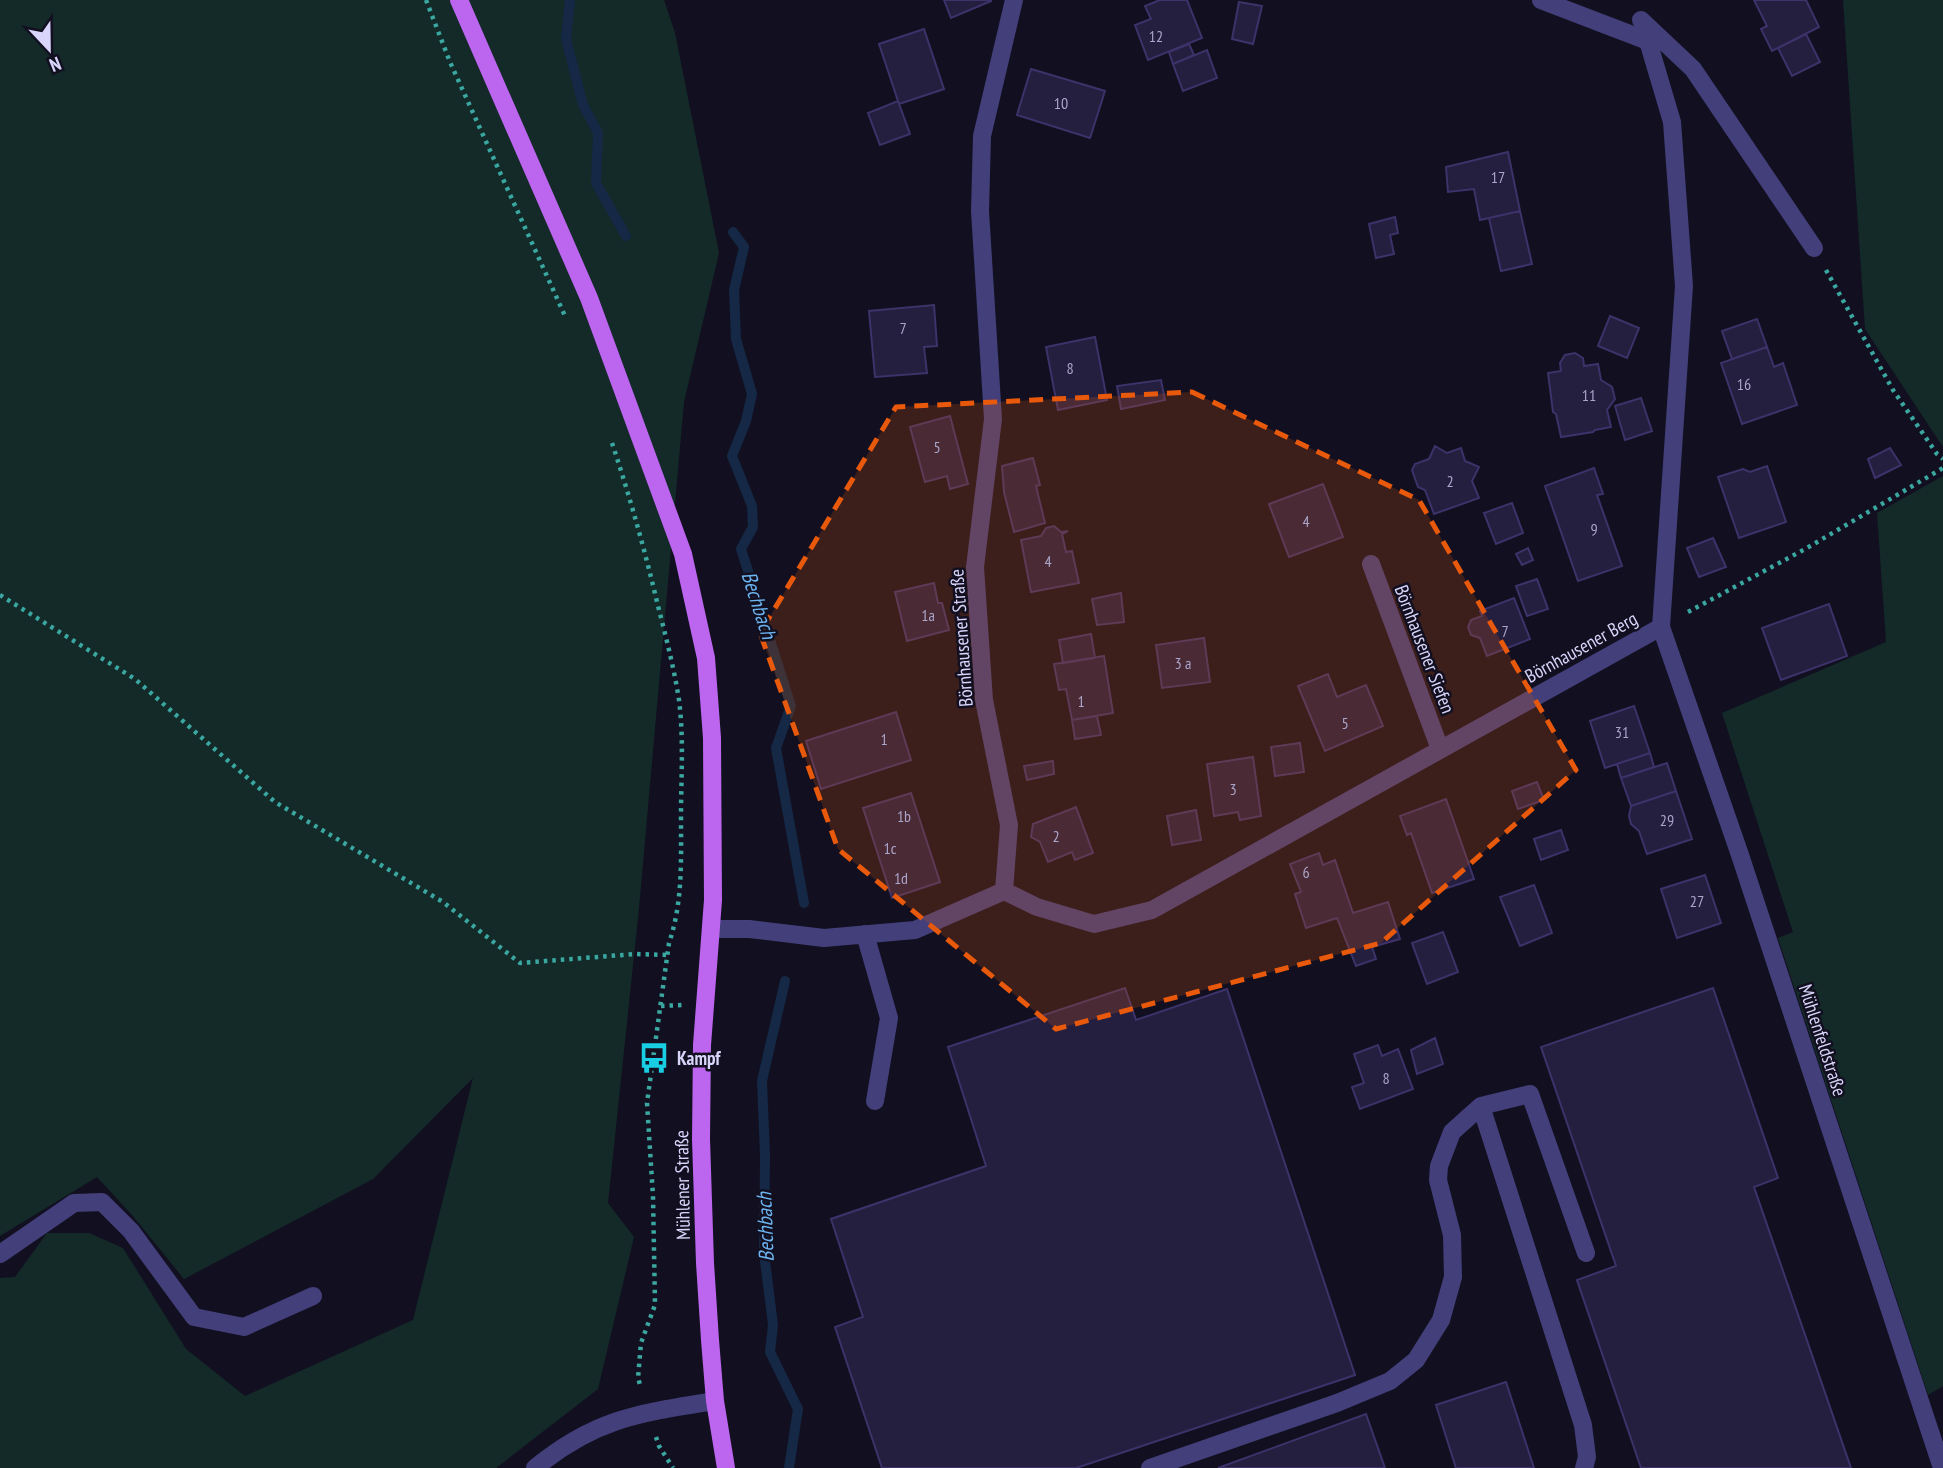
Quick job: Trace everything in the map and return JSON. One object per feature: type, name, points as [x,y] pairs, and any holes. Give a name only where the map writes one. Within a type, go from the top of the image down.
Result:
[{"type":"main road","name":"Mühlener Straße","points":[[459,0],[589,298],[683,554],[706,658],[712,738],[713,900],[702,1045],[701,1139],[705,1263],[715,1401],[726,1468]]},
{"type":"street","name":"Börnhausener Straße","points":[[1004,891],[1009,825],[984,700],[975,567],[993,419],[980,211],[982,136],[1014,0]]},
{"type":"street","name":"Börnhausener Berg","points":[[1004,891],[1037,908],[1094,924],[1152,910],[1661,627],[1684,286],[1672,122],[1648,41],[1541,0]]},
{"type":"street","points":[[1641,20],[1693,69],[1814,248]]},
{"type":"street","name":"Börnhausener Siefen","points":[[1371,564],[1440,749]]},
{"type":"street","name":"Mühlenfeldstraße","points":[[1661,627],[1740,855],[1942,1468]]},
{"type":"street","points":[[712,929],[750,929],[824,937],[915,930],[1004,891]]},
{"type":"street","points":[[865,934],[889,1018],[875,1101]]},
{"type":"street","points":[[1150,1468],[1337,1404],[1390,1381],[1416,1360],[1441,1320],[1453,1277],[1452,1235],[1438,1180],[1439,1166],[1452,1132],[1481,1106],[1530,1094],[1586,1253]]},
{"type":"street","points":[[1481,1106],[1583,1425],[1587,1457],[1584,1468]]},
{"type":"street","points":[[0,1254],[74,1203],[102,1202],[131,1231],[194,1317],[244,1327],[313,1296]]},
{"type":"street","points":[[535,1468],[584,1434],[618,1419],[648,1411],[715,1401]]},
{"type":"path","points":[[426,0],[450,62],[571,327]]},
{"type":"path","points":[[1814,248],[1893,390],[1943,459]]},
{"type":"path","points":[[609,436],[636,517],[670,654],[679,701],[683,764],[682,876],[647,1103],[655,1305],[641,1343],[638,1378],[659,1446],[673,1468]]},
{"type":"path","points":[[1661,627],[1807,548],[1943,468]]},
{"type":"path","points":[[0,595],[135,679],[275,802],[443,902],[520,963],[635,954],[668,955]]},
{"type":"highlighted area","points":[[1192,392],[1419,500],[1576,770],[1381,943],[1056,1029],[838,849],[760,633],[896,407]]},
{"type":"green space","points":[[0,0],[664,0],[675,33],[719,253],[684,402],[639,908],[608,1203],[634,1237],[598,1389],[496,1468],[0,1468],[0,1278],[15,1277],[47,1233],[89,1233],[123,1248],[186,1349],[245,1396],[413,1320],[473,1078],[373,1179],[184,1279],[97,1177],[0,1236]]},
{"type":"green space","points":[[1843,0],[1943,0],[1943,447],[1865,329]]},
{"type":"green space","points":[[1943,476],[1943,1386],[1928,1395],[1778,938],[1793,932],[1722,713],[1886,642],[1877,513]]},
{"type":"building","points":[[944,0],[991,0],[991,1],[951,18]]},
{"type":"building","points":[[1160,0],[1187,0],[1202,38],[1148,60],[1135,25],[1151,19],[1145,6]]},
{"type":"building","points":[[1754,0],[1806,0],[1819,27],[1772,51],[1761,29],[1767,26]]},
{"type":"building","points":[[1239,2],[1262,6],[1253,44],[1232,39]]},
{"type":"building","points":[[924,29],[944,89],[899,104],[879,44]]},
{"type":"building","points":[[1806,34],[1820,62],[1792,76],[1778,48]]},
{"type":"building","points":[[1189,44],[1194,55],[1173,64],[1169,52]]},
{"type":"building","points":[[1207,50],[1217,78],[1183,91],[1173,64]]},
{"type":"building","points":[[1031,69],[1105,91],[1090,138],[1017,115]]},
{"type":"building","points":[[898,101],[910,134],[880,145],[868,113]]},
{"type":"building","points":[[1508,152],[1520,211],[1480,220],[1474,189],[1448,192],[1446,167]]},
{"type":"building","points":[[1520,211],[1532,264],[1501,271],[1489,218]]},
{"type":"building","points":[[1395,217],[1398,233],[1390,235],[1394,254],[1376,258],[1369,224]]},
{"type":"building","points":[[934,305],[937,346],[924,347],[927,373],[875,377],[869,311]]},
{"type":"building","points":[[1610,316],[1639,328],[1627,358],[1598,346]]},
{"type":"building","points":[[1757,319],[1767,347],[1732,359],[1722,331]]},
{"type":"building","points":[[1095,337],[1107,400],[1058,410],[1046,347]]},
{"type":"building","points":[[1767,347],[1774,367],[1783,363],[1797,405],[1742,424],[1721,363]]},
{"type":"building","points":[[1575,353],[1583,358],[1584,366],[1598,364],[1601,380],[1612,387],[1615,399],[1607,410],[1611,427],[1561,437],[1556,414],[1553,412],[1548,373],[1561,371],[1560,363],[1565,355]]},
{"type":"building","points":[[1161,380],[1165,400],[1121,409],[1117,386]]},
{"type":"building","points":[[1641,398],[1652,431],[1625,440],[1615,406]]},
{"type":"building","points":[[950,416],[968,484],[950,489],[947,476],[925,482],[910,427]]},
{"type":"building","points":[[1435,446],[1447,453],[1461,448],[1465,461],[1479,467],[1472,481],[1479,498],[1434,514],[1425,490],[1418,487],[1412,470],[1415,464],[1429,459]]},
{"type":"building","points":[[1890,448],[1901,465],[1875,478],[1868,459]]},
{"type":"building","points":[[1033,458],[1040,485],[1036,486],[1045,523],[1014,532],[1004,492],[1002,466]]},
{"type":"building","points":[[1767,466],[1786,522],[1739,538],[1718,477],[1743,469],[1750,472]]},
{"type":"building","points":[[1594,468],[1603,494],[1597,495],[1622,566],[1578,581],[1545,486]]},
{"type":"building","points":[[1323,484],[1343,537],[1289,557],[1269,504]]},
{"type":"building","points":[[1512,503],[1523,533],[1496,544],[1484,513]]},
{"type":"building","points":[[1054,526],[1061,532],[1068,531],[1062,534],[1066,552],[1072,551],[1079,583],[1031,592],[1021,540],[1041,536],[1046,528]]},
{"type":"building","points":[[1713,538],[1726,567],[1699,577],[1687,548]]},
{"type":"building","points":[[1528,548],[1533,560],[1522,565],[1516,554]]},
{"type":"building","points":[[1537,579],[1548,609],[1527,616],[1516,586]]},
{"type":"building","points":[[934,583],[938,603],[942,603],[949,630],[907,641],[895,592]]},
{"type":"building","points":[[1121,593],[1124,622],[1097,625],[1092,599]]},
{"type":"building","points":[[1514,598],[1530,639],[1487,656],[1480,638],[1471,635],[1468,627],[1471,620],[1482,616],[1480,611]]},
{"type":"building","points":[[1829,604],[1847,656],[1781,680],[1762,628]]},
{"type":"building","points":[[1091,634],[1095,658],[1063,663],[1059,640]]},
{"type":"building","points":[[1204,638],[1210,682],[1162,688],[1156,645]]},
{"type":"building","points":[[1104,656],[1113,713],[1072,720],[1066,689],[1059,690],[1054,664]]},
{"type":"building","points":[[1328,674],[1337,697],[1366,685],[1383,726],[1325,751],[1298,686]]},
{"type":"building","points":[[1634,706],[1650,753],[1605,768],[1590,721]]},
{"type":"building","points":[[896,712],[911,760],[821,789],[806,741]]},
{"type":"building","points":[[1097,716],[1101,735],[1075,739],[1072,720]]},
{"type":"building","points":[[1300,743],[1304,772],[1275,776],[1271,747]]},
{"type":"building","points":[[1650,753],[1654,767],[1621,778],[1617,764]]},
{"type":"building","points":[[1253,757],[1261,816],[1240,820],[1238,812],[1214,816],[1207,764]]},
{"type":"building","points":[[1053,761],[1054,774],[1027,780],[1024,766]]},
{"type":"building","points":[[1667,763],[1676,791],[1631,806],[1621,778]]},
{"type":"building","points":[[1537,782],[1544,800],[1518,809],[1512,791]]},
{"type":"building","points":[[1676,791],[1692,839],[1647,854],[1639,831],[1631,824],[1631,806]]},
{"type":"building","points":[[911,793],[940,882],[892,898],[863,808]]},
{"type":"building","points":[[1446,799],[1474,879],[1432,893],[1411,833],[1407,835],[1400,816]]},
{"type":"building","points":[[1076,807],[1093,853],[1075,860],[1072,852],[1048,862],[1040,842],[1031,837],[1033,824]]},
{"type":"building","points":[[1196,810],[1201,840],[1172,845],[1167,816]]},
{"type":"building","points":[[1561,830],[1568,850],[1541,860],[1534,839]]},
{"type":"building","points":[[1319,853],[1323,865],[1335,860],[1353,913],[1388,902],[1400,939],[1372,947],[1376,959],[1356,966],[1337,918],[1306,928],[1295,894],[1301,892],[1290,864]]},
{"type":"building","points":[[1705,875],[1721,923],[1677,938],[1661,889]]},
{"type":"building","points":[[1534,885],[1552,933],[1520,946],[1500,897]]},
{"type":"building","points":[[1443,932],[1458,972],[1427,984],[1412,943]]},
{"type":"building","points":[[1125,988],[1136,1020],[1227,989],[1355,1375],[1076,1468],[882,1468],[835,1327],[863,1317],[831,1219],[986,1166],[948,1047]]},
{"type":"building","points":[[1713,988],[1778,1178],[1754,1187],[1851,1468],[1641,1468],[1577,1280],[1616,1266],[1541,1047]]},
{"type":"building","points":[[1435,1038],[1443,1064],[1417,1074],[1411,1050]]},
{"type":"building","points":[[1378,1045],[1382,1056],[1398,1049],[1413,1089],[1360,1109],[1352,1087],[1364,1083],[1354,1054]]},
{"type":"building","points":[[1506,1382],[1534,1468],[1456,1468],[1436,1405]]},
{"type":"building","points":[[1366,1414],[1385,1468],[1218,1468]]},
{"type":"waterway","name":"Bechbach","points":[[570,0],[566,39],[583,105],[598,133],[596,183],[626,236]]},
{"type":"waterway","name":"Bechbach","points":[[733,232],[744,247],[734,290],[736,339],[752,394],[746,421],[732,456],[752,506],[753,527],[741,549],[791,706],[776,748],[804,903]]},
{"type":"waterway","name":"Bechbach","points":[[785,981],[762,1081],[765,1155],[764,1253],[773,1325],[770,1352],[798,1409],[789,1468]]},
{"type":"place","name":"Kampf","points":[[654,1058]]}]
